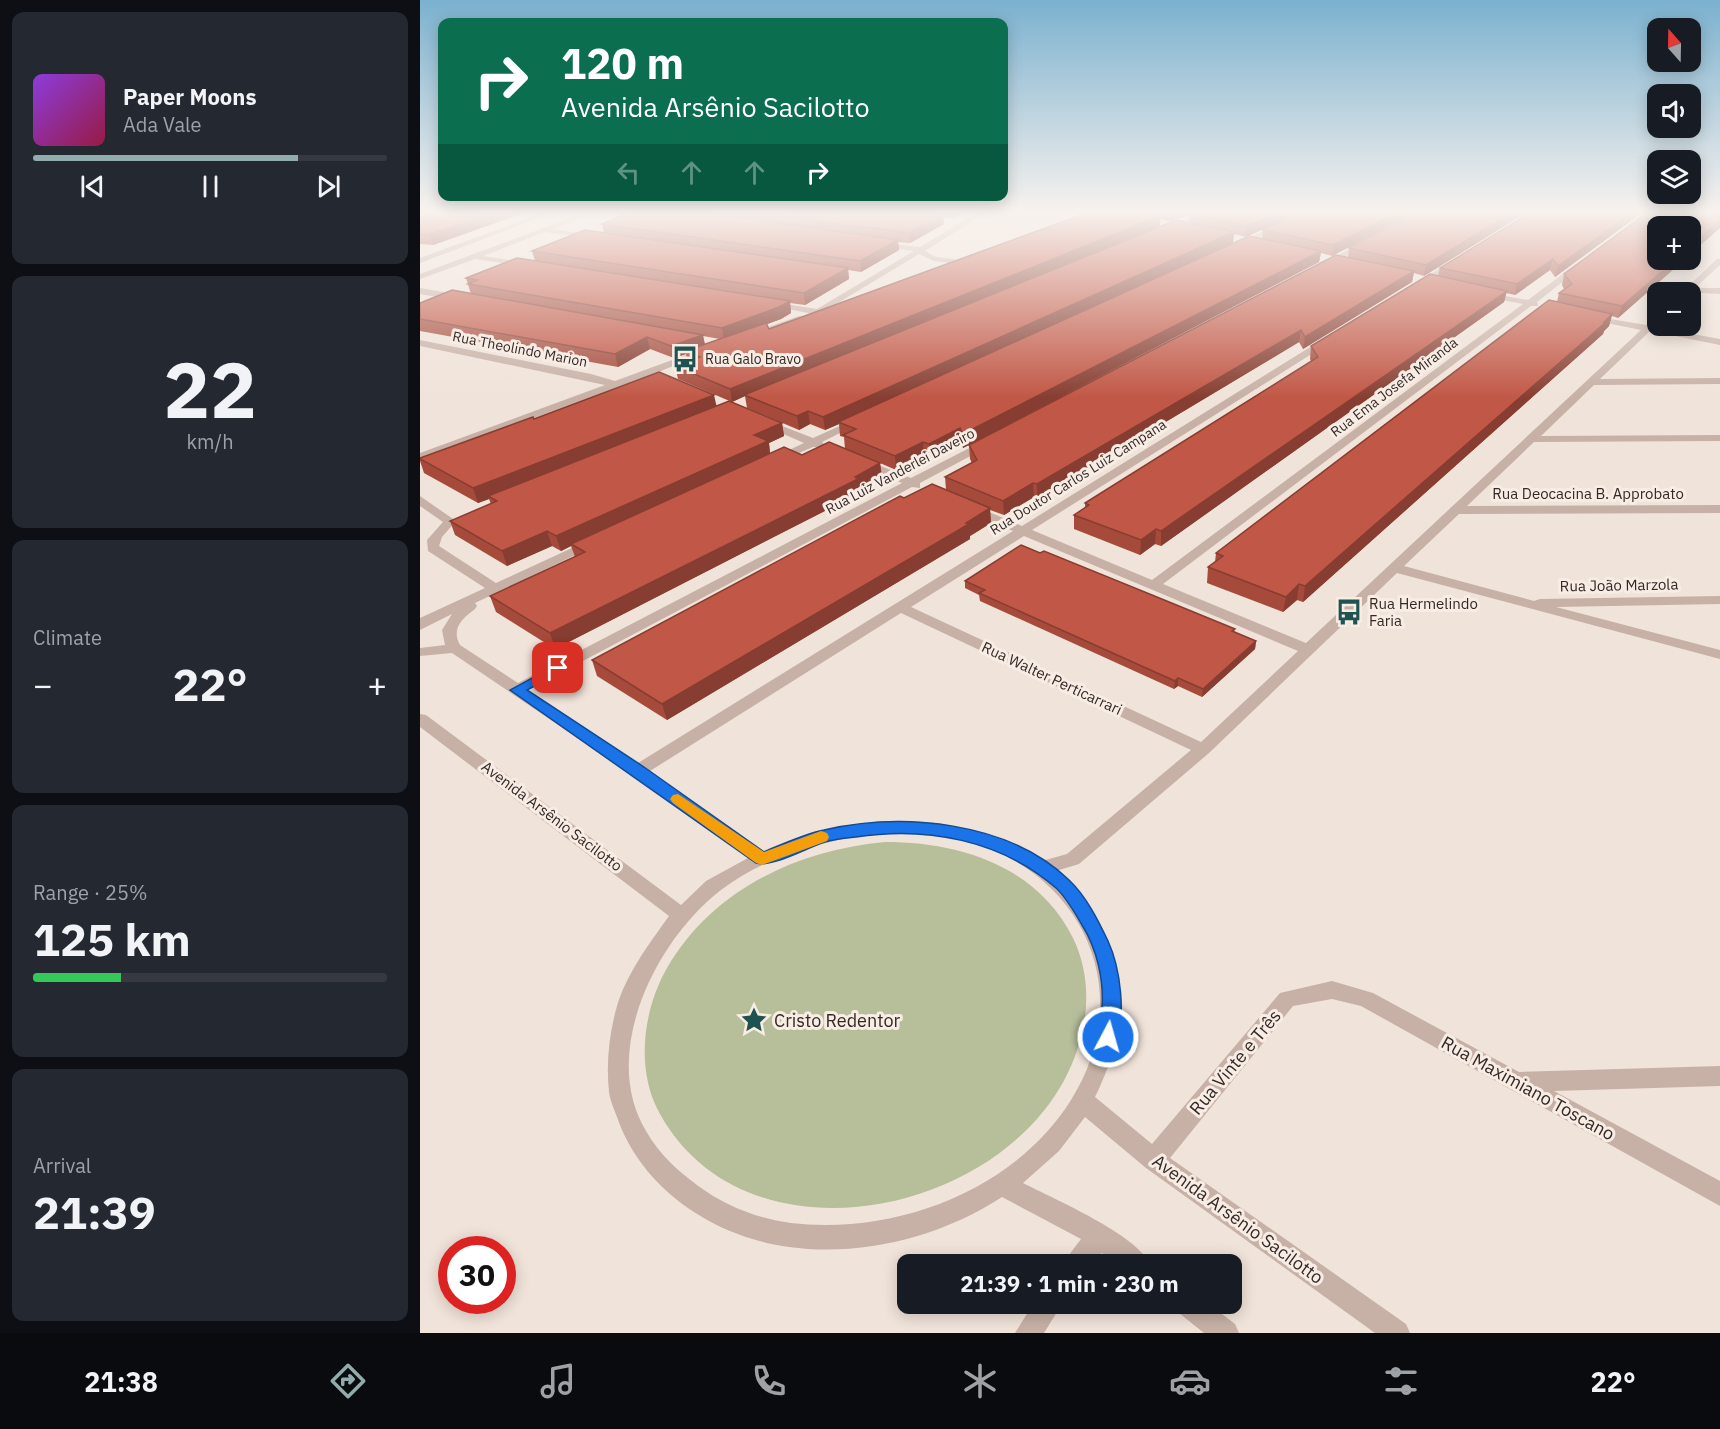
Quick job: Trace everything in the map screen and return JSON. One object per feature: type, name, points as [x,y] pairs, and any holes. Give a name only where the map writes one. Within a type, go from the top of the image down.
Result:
[{"type":"street","points":[[759,303],[818,312],[878,274]]},
{"type":"street","points":[[1405,293],[1419,279],[1428,274]]},
{"type":"street","name":"Rua Ema Josefa Miranda","points":[[1154,585],[1568,274]]},
{"type":"street","points":[[861,276],[872,278]]},
{"type":"street","points":[[1419,279],[1438,283]]},
{"type":"street","points":[[420,291],[474,300]]},
{"type":"street","points":[[1472,291],[1541,306]]},
{"type":"street","points":[[1701,292],[1720,291]]},
{"type":"street","points":[[430,305],[451,297]]},
{"type":"street","points":[[744,337],[861,297]]},
{"type":"street","points":[[1576,314],[1646,329]]},
{"type":"street","points":[[1041,868],[1073,859],[1203,749],[1646,329]]},
{"type":"street","points":[[1701,334],[1720,334]]},
{"type":"street","name":"Rua Doutor Carlos Luiz Campana","points":[[638,771],[1334,336]]},
{"type":"street","points":[[1685,336],[1720,342]]},
{"type":"street","points":[[420,457],[648,373],[713,345],[700,340]]},
{"type":"street","name":"Rua Theolindo Marion","points":[[420,344],[591,377],[615,384]]},
{"type":"street","points":[[648,373],[679,386]]},
{"type":"street","points":[[1592,382],[1720,381]]},
{"type":"street","points":[[752,417],[835,451]]},
{"type":"street","points":[[761,467],[868,417]]},
{"type":"street","name":"Rua Luiz Vanderlei Daveiro","points":[[517,690],[995,438]]},
{"type":"street","points":[[1532,439],[1720,438]]},
{"type":"street","points":[[857,460],[930,491]]},
{"type":"street","points":[[420,500],[456,519],[436,534],[432,542],[433,548],[490,592]]},
{"type":"street","points":[[961,504],[1309,650]]},
{"type":"street","name":"Rua Deocacina B. Approbato","points":[[1456,510],[1720,509]]},
{"type":"street","points":[[420,626],[425,621],[602,540]]},
{"type":"street","points":[[1395,568],[1720,655]]},
{"type":"street","points":[[490,592],[452,621],[448,631],[449,640],[455,648],[638,771],[762,859]]},
{"type":"street","name":"Rua João Marzola","points":[[1519,603],[1720,600]]},
{"type":"street","name":"Rua Walter Perticarrari","points":[[900,607],[1203,749]]},
{"type":"street","points":[[420,652],[455,648]]},
{"type":"street","name":"Avenida Arsênio Sacilotto","points":[[420,719],[682,916]]},
{"type":"street","points":[[887,826],[919,827],[978,838],[1006,848],[1041,868],[1063,885],[1090,922],[1102,948],[1110,976],[1111,1006],[1108,1037],[1098,1069],[1083,1101],[1061,1132],[1034,1160],[1002,1185],[966,1205],[927,1221],[885,1232],[843,1237],[801,1236],[760,1229],[724,1216],[692,1198],[664,1175],[643,1149],[628,1120],[619,1089],[617,1058],[621,1026],[629,996],[660,941],[682,916],[715,885],[762,859],[793,846],[845,831],[887,826]]},
{"type":"street","points":[[1063,885],[1073,859]]},
{"type":"street","name":"Rua Maximiano Toscano","points":[[1332,990],[1366,999],[1720,1194]]},
{"type":"street","name":"Rua Vinte e Três","points":[[1154,1160],[1287,999],[1332,990]]},
{"type":"street","points":[[1518,1082],[1720,1076]]},
{"type":"street","name":"Avenida Arsênio Sacilotto","points":[[1083,1101],[1154,1160],[1397,1333]]},
{"type":"street","points":[[1002,1185],[1099,1235],[1124,1254]]},
{"type":"street","points":[[1085,1254],[1099,1235]]},
{"type":"street","points":[[1028,1333],[1042,1314]]},
{"type":"street","points":[[1201,1314],[1226,1333]]},
{"type":"green space","points":[[885,842],[913,843],[968,853],[994,863],[1017,876],[1039,893],[1058,913],[1073,938],[1082,964],[1086,1004],[1079,1044],[1051,1101],[1006,1148],[949,1182],[886,1203],[820,1208],[757,1196],[702,1165],[660,1114],[647,1079],[645,1060],[645,1040],[652,1002],[667,968],[686,940],[708,916],[733,896],[761,878],[790,865],[853,846]]},
{"type":"building","points":[[476,274],[620,274],[790,301],[722,328],[468,284],[477,280],[466,278]]},
{"type":"building","points":[[682,274],[837,274],[804,293]]},
{"type":"building","points":[[919,274],[1015,274],[730,389],[675,366],[700,357],[685,351],[766,323],[769,329]]},
{"type":"building","points":[[1042,274],[1140,274],[823,417],[808,411],[797,416],[744,395]]},
{"type":"building","points":[[1165,274],[1276,274],[963,434],[960,428],[929,444],[923,442],[895,456],[843,435],[856,429],[838,422]]},
{"type":"building","points":[[1299,274],[1409,274],[1305,337],[1301,330],[1037,484],[1033,483],[1003,501],[945,477],[977,460],[969,445]]},
{"type":"building","points":[[1430,274],[1507,291],[1161,531],[1156,529],[1141,540],[1074,515],[1089,505],[1085,503],[1318,357],[1311,346]]},
{"type":"building","points":[[1470,274],[1531,274],[1517,284]]},
{"type":"building","points":[[1564,274],[1659,274],[1622,306],[1559,293],[1572,284]]},
{"type":"building","points":[[452,290],[703,335],[671,346],[647,337],[615,354],[420,319],[420,303]]},
{"type":"building","points":[[1549,300],[1612,314],[1604,322],[1606,322],[1305,586],[1299,584],[1286,597],[1208,567],[1223,556],[1216,553]]},
{"type":"building","points":[[659,372],[714,395],[473,488],[420,459],[533,417],[534,419]]},
{"type":"building","points":[[729,401],[782,423],[754,435],[768,441],[556,536],[547,531],[502,551],[450,521],[497,501],[488,496]]},
{"type":"building","points":[[829,442],[880,463],[855,477],[858,479],[550,633],[490,596],[585,552],[571,544],[784,447],[802,455]]},
{"type":"building","points":[[932,484],[990,508],[966,523],[969,524],[662,704],[592,660],[900,496],[904,498]]},
{"type":"building","points":[[1021,545],[1040,553],[1044,551],[1152,595],[1235,629],[1232,631],[1256,641],[1203,689],[1178,678],[1175,681],[979,593],[985,590],[965,581]]},
{"type":"slow traffic","points":[[678,799],[762,859],[821,837]]},
{"type":"place","name":"Rua Galo Bravo","points":[[685,359]]},
{"type":"place","name":"Rua Hermelindo Faria","points":[[1349,612]]},
{"type":"place","name":"Cristo Redentor","points":[[754,1020]]},
{"type":"route","points":[[558,668],[517,690],[638,771],[762,859],[824,836],[855,829],[887,826],[919,827],[978,838],[1006,848],[1031,862],[1063,885],[1090,922],[1102,948],[1110,976],[1111,1006],[1108,1037]]}]
